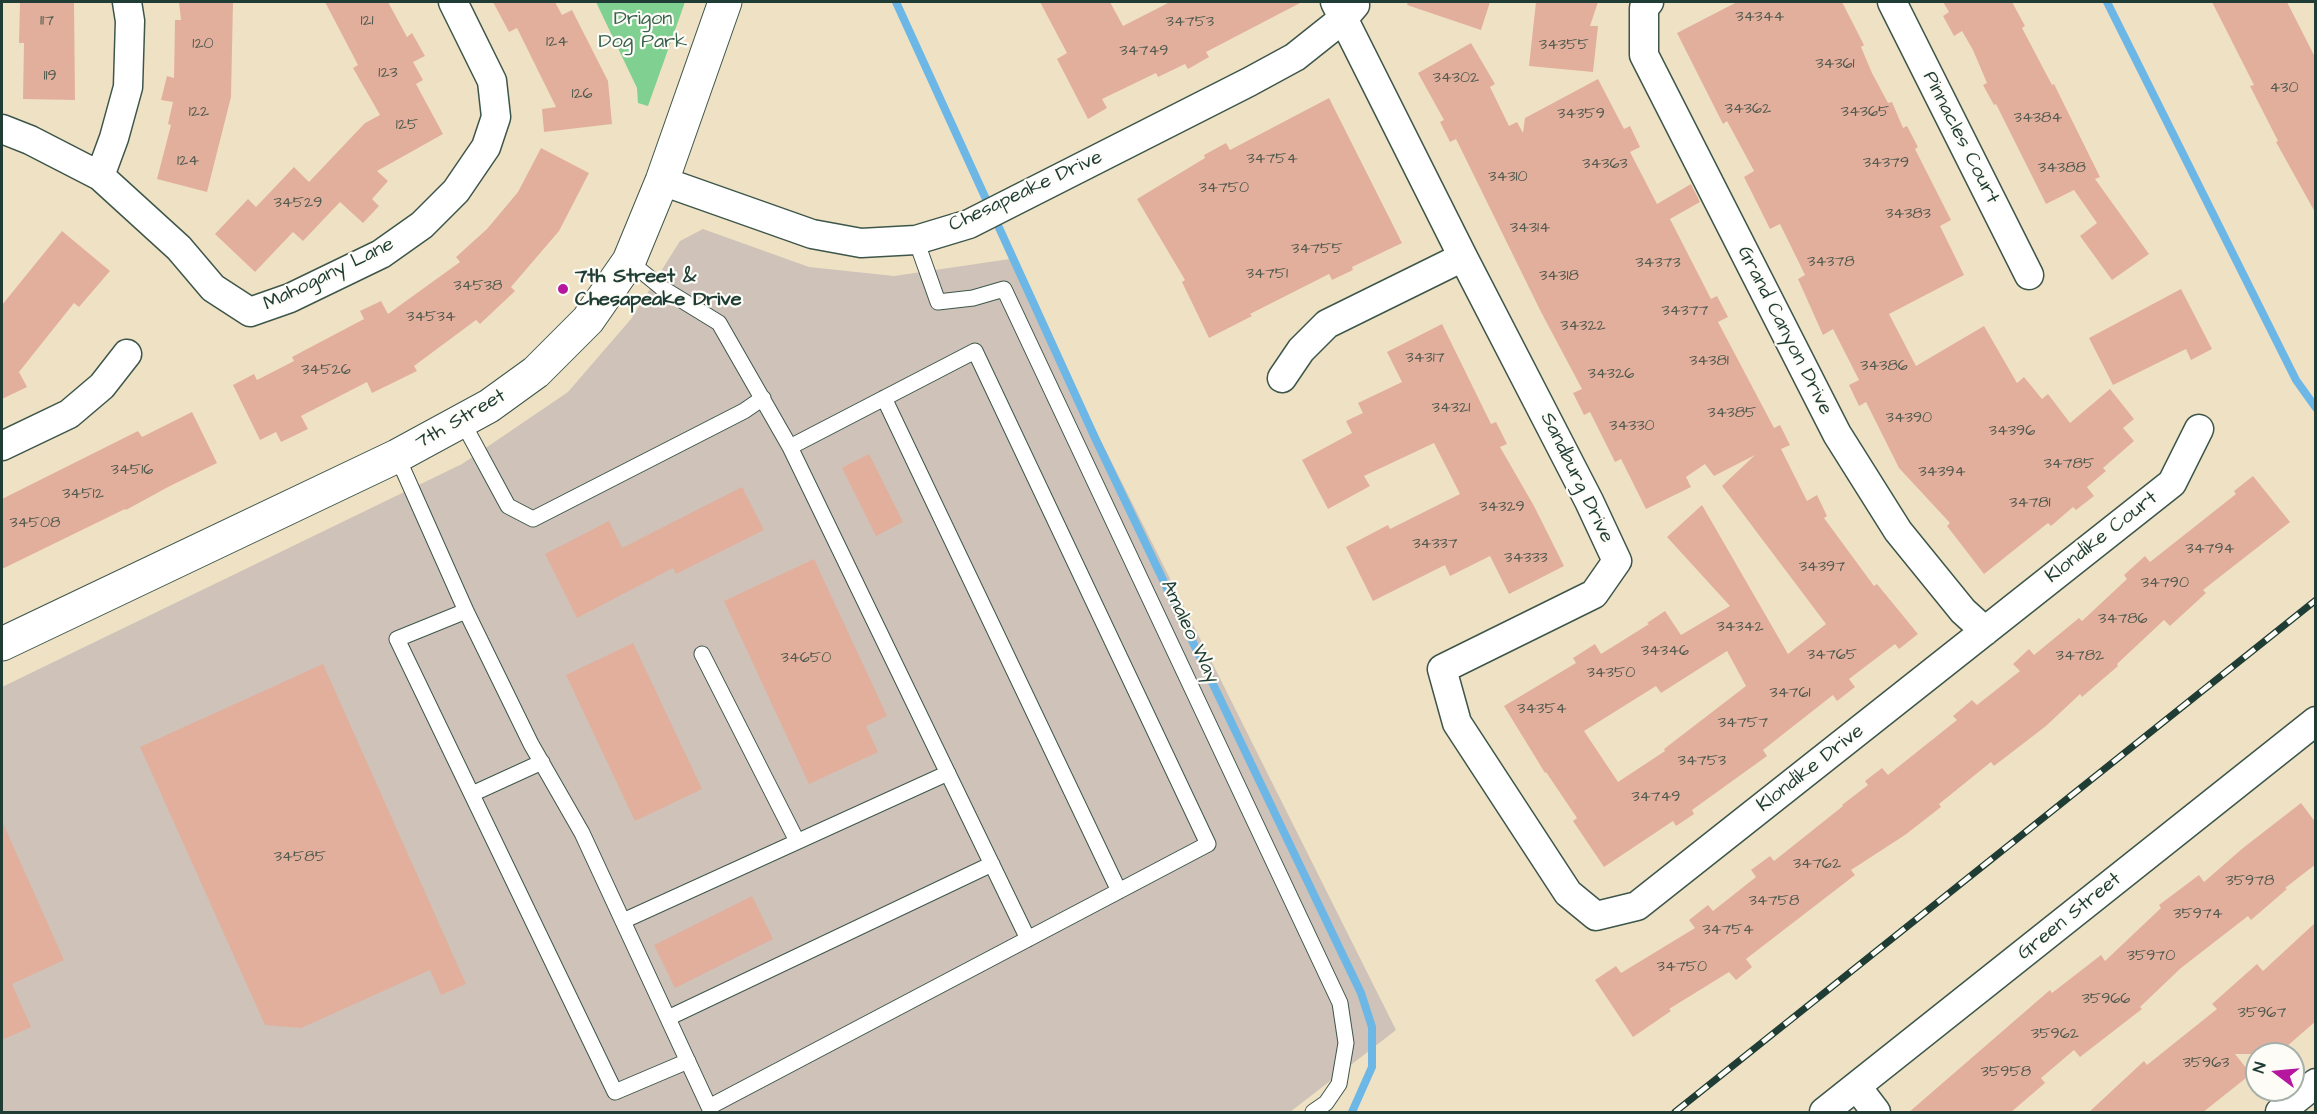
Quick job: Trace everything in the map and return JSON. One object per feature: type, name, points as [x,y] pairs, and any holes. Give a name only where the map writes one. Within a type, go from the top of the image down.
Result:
[{"type":"street","points":[[2,129],[30,140],[100,176],[114,138],[128,87],[130,21],[127,2]]},
{"type":"street","name":"Mahogany Lane","points":[[100,176],[179,248],[213,288],[250,312],[291,298],[381,254],[422,225],[456,191],[486,147],[496,117],[492,81],[453,2]]},
{"type":"street","name":"7th Street","points":[[2,644],[397,456],[489,406],[536,372],[588,320],[629,261],[662,181],[724,2]]},
{"type":"street","name":"Grand Canyon Drive","points":[[1649,2],[1644,8],[1644,55],[1837,434],[1898,531],[1963,611],[1985,631]]},
{"type":"street","name":"Pinnacles Court","points":[[1892,2],[2029,275]]},
{"type":"street","name":"Chesapeake Drive","points":[[662,181],[812,234],[861,243],[916,240],[969,224],[1295,57],[1346,7]]},
{"type":"street","name":"Sandburg Drive","points":[[1346,7],[1463,257],[1589,501],[1617,561],[1594,594],[1442,669],[1456,723],[1568,893],[1596,916],[1637,906]]},
{"type":"street","points":[[1282,378],[1301,350],[1327,324],[1463,257]]},
{"type":"street","points":[[2,446],[69,414],[102,386],[127,354]]},
{"type":"street","name":"Klondike Court","points":[[1985,631],[2172,483],[2199,429]]},
{"type":"street","name":"Klondike Drive","points":[[1637,906],[1985,631]]},
{"type":"street","name":"Green Street","points":[[1824,1113],[2316,721]]},
{"type":"street","points":[[2280,1113],[2316,1083]]},
{"type":"street","points":[[1857,1087],[1876,1113]]},
{"type":"lane","name":"Amaleo Way","points":[[916,240],[938,302],[973,298],[1004,289],[1340,1003],[1346,1044],[1339,1084],[1326,1103],[1313,1113]]},
{"type":"lane","points":[[629,261],[662,288],[719,323],[790,447],[1028,939]]},
{"type":"lane","points":[[397,456],[466,611],[542,762],[582,833],[709,1107],[1208,844],[975,351],[790,447]]},
{"type":"lane","points":[[884,398],[1119,891]]},
{"type":"lane","points":[[462,421],[508,506],[533,519],[744,411],[763,399]]},
{"type":"lane","points":[[466,611],[397,639],[615,1092],[688,1060]]},
{"type":"lane","points":[[702,654],[797,841]]},
{"type":"lane","points":[[472,794],[542,762]]},
{"type":"lane","points":[[623,921],[948,773]]},
{"type":"lane","points":[[668,1018],[992,864]]},
{"type":"shaded area","points":[[703,229],[809,267],[894,276],[1010,259],[1396,1030],[1290,1112],[2,1112],[2,687],[462,464],[568,392],[631,319],[680,241]]},
{"type":"green space","name":"Drigon Dog Park","points":[[596,2],[685,2],[648,106],[638,103],[637,88]]},
{"type":"building","points":[[20,2],[74,2],[75,100],[23,99],[24,43],[19,43]]},
{"type":"building","points":[[179,2],[233,2],[231,97],[207,192],[157,179],[171,125],[168,124],[173,102],[161,100],[167,76],[174,78],[175,20],[181,20]]},
{"type":"building","points":[[325,2],[388,2],[407,37],[412,33],[425,56],[413,62],[423,80],[416,84],[443,134],[377,171],[388,181],[372,199],[379,206],[363,223],[340,202],[303,241],[293,232],[255,272],[215,234],[248,199],[256,207],[294,167],[309,182],[365,123],[380,115],[353,68],[358,65]]},
{"type":"building","points":[[493,2],[555,2],[562,15],[572,10],[608,81],[612,124],[544,132],[542,109],[556,107],[517,28],[509,32]]},
{"type":"building","points":[[1040,2],[1110,2],[1123,26],[1170,2],[1302,2],[1206,52],[1209,57],[1188,69],[1185,64],[1158,77],[1156,73],[1102,99],[1107,108],[1088,119],[1057,59],[1067,53]]},
{"type":"building","points":[[1408,2],[1490,2],[1481,30],[1407,5]]},
{"type":"building","points":[[1536,2],[1598,2],[1590,26],[1598,26],[1593,72],[1529,66]]},
{"type":"building","points":[[1737,2],[1842,2],[1864,45],[1861,47],[1872,73],[1888,103],[1892,102],[1903,128],[1907,126],[1918,147],[1915,149],[1951,220],[1940,226],[1964,275],[1889,314],[1916,366],[1984,326],[2017,383],[2024,377],[2042,399],[2048,394],[2070,423],[2110,389],[2134,419],[2123,428],[2134,441],[2103,468],[2106,471],[2087,487],[2094,496],[2076,510],[2073,507],[2051,526],[2048,523],[1984,574],[1947,526],[1950,523],[1899,468],[1866,402],[1859,406],[1849,385],[1859,380],[1833,329],[1823,335],[1798,279],[1805,275],[1780,224],[1770,229],[1744,177],[1754,171],[1727,121],[1723,124],[1677,33]]},
{"type":"building","points":[[1943,2],[2012,2],[2025,26],[2022,28],[2052,85],[2054,84],[2100,177],[2095,179],[2149,254],[2112,280],[2080,236],[2097,223],[2074,190],[2046,204],[1996,104],[1994,105],[1983,85],[1987,83],[1973,50],[1962,31],[1954,36],[1943,16],[1949,12]]},
{"type":"building","points":[[2212,2],[2287,2],[2316,59],[2316,214],[2276,142],[2278,141],[2250,86],[2254,85]]},
{"type":"building","points":[[1471,43],[1495,84],[1490,87],[1509,126],[1517,122],[1523,133],[1525,118],[1598,79],[1624,129],[1630,126],[1640,147],[1630,152],[1657,204],[1691,184],[1700,202],[1670,219],[1711,299],[1717,296],[1728,317],[1718,322],[1774,428],[1780,425],[1790,445],[1781,449],[1807,501],[1817,495],[1827,516],[1824,518],[1874,586],[1877,584],[1918,634],[1899,649],[1895,644],[1849,679],[1855,687],[1837,701],[1833,695],[1763,750],[1767,756],[1692,810],[1694,814],[1676,826],[1673,821],[1604,867],[1573,821],[1577,818],[1545,773],[1504,706],[1576,663],[1573,658],[1595,644],[1601,654],[1649,624],[1647,623],[1665,611],[1681,635],[1730,606],[1667,537],[1702,505],[1788,654],[1826,624],[1722,486],[1755,455],[1714,476],[1705,464],[1686,477],[1691,487],[1646,509],[1621,459],[1615,462],[1590,412],[1584,415],[1573,393],[1582,389],[1541,312],[1456,139],[1450,142],[1440,122],[1444,120],[1418,73]],"holes":[[[1727,651],[1746,686],[1664,749],[1665,751],[1618,782],[1584,731],[1656,686],[1661,693]]]},
{"type":"building","points":[[1329,98],[1402,243],[1352,267],[1353,270],[1332,280],[1329,274],[1250,314],[1252,316],[1209,338],[1182,282],[1185,280],[1137,199],[1226,143],[1230,150]]},
{"type":"building","points":[[541,148],[589,173],[559,231],[511,287],[515,291],[480,324],[476,320],[414,366],[417,371],[372,393],[367,382],[301,416],[308,429],[281,442],[276,432],[260,440],[233,385],[254,374],[257,380],[294,361],[292,357],[364,319],[360,311],[381,301],[388,314],[460,262],[456,257],[487,229],[518,192]]},
{"type":"building","points":[[62,231],[110,271],[79,307],[74,303],[19,372],[27,387],[2,399],[2,305]]},
{"type":"building","points":[[2181,289],[2212,349],[2191,360],[2186,349],[2113,385],[2089,338]]},
{"type":"building","points":[[1442,324],[1491,424],[1496,422],[1507,444],[1500,447],[1534,506],[1564,566],[1509,594],[1490,556],[1450,576],[1445,565],[1373,601],[1346,547],[1388,525],[1390,529],[1460,494],[1434,443],[1364,476],[1370,486],[1328,509],[1302,460],[1352,433],[1346,421],[1363,413],[1358,403],[1402,382],[1387,352]]},
{"type":"building","points":[[192,412],[217,463],[126,510],[2,569],[2,499],[138,431],[142,437]]},
{"type":"building","points":[[869,454],[903,522],[876,536],[842,468]]},
{"type":"building","points":[[2253,476],[2290,522],[2203,590],[2206,593],[2170,626],[2164,620],[2117,664],[2118,666],[2082,697],[2080,694],[2046,726],[1994,766],[1991,762],[1939,804],[1941,807],[1905,835],[1851,870],[1855,875],[1746,959],[1752,967],[1736,980],[1729,972],[1669,1009],[1671,1011],[1633,1037],[1595,980],[1616,966],[1621,973],[1695,928],[1689,920],[1708,905],[1713,911],[1756,877],[1751,870],[1770,856],[1774,861],[1868,785],[1865,781],[1882,768],[1888,775],[1957,720],[1953,716],[1972,700],[1977,705],[2020,671],[2013,664],[2029,649],[2034,655],[2079,618],[2082,621],[2127,579],[2124,575],[2145,556],[2150,562],[2236,494],[2234,491]]},
{"type":"building","points":[[742,487],[764,530],[676,574],[673,568],[577,618],[545,554],[609,521],[622,548]]},
{"type":"building","points":[[814,559],[887,716],[866,726],[878,752],[809,784],[724,601]]},
{"type":"building","points":[[633,643],[702,789],[635,821],[566,675]]},
{"type":"building","points":[[323,664],[466,984],[441,995],[430,970],[301,1028],[265,1025],[140,747]]},
{"type":"building","points":[[2301,803],[2316,823],[2316,864],[2285,888],[2287,889],[2251,920],[2248,916],[2181,968],[2140,1007],[2142,1009],[2080,1057],[2074,1050],[2041,1078],[2045,1083],[2010,1113],[1908,1113],[2050,990],[2052,993],[2101,955],[2105,961],[2161,908],[2159,905],[2199,875],[2204,882]]},
{"type":"building","points":[[2,821],[64,960],[12,984],[31,1027],[2,1040]]},
{"type":"building","points":[[752,896],[773,939],[675,988],[654,945]]},
{"type":"building","points":[[2316,922],[2316,1021],[2292,1042],[2245,1042],[2245,1054],[2235,1054],[2245,1066],[2245,1079],[2202,1113],[2088,1113],[2144,1061],[2147,1065],[2217,1009],[2212,1004],[2257,964],[2263,971]]},
{"type":"waterway","points":[[896,2],[1096,440],[1361,993],[1372,1027],[1372,1067],[1352,1112]]},
{"type":"waterway","points":[[2107,2],[2296,380],[2316,408]]},
{"type":"railway","points":[[1675,1112],[2316,600]]},
{"type":"place","name":"7th Street & Chesapeake Drive","points":[[563,289]]}]
